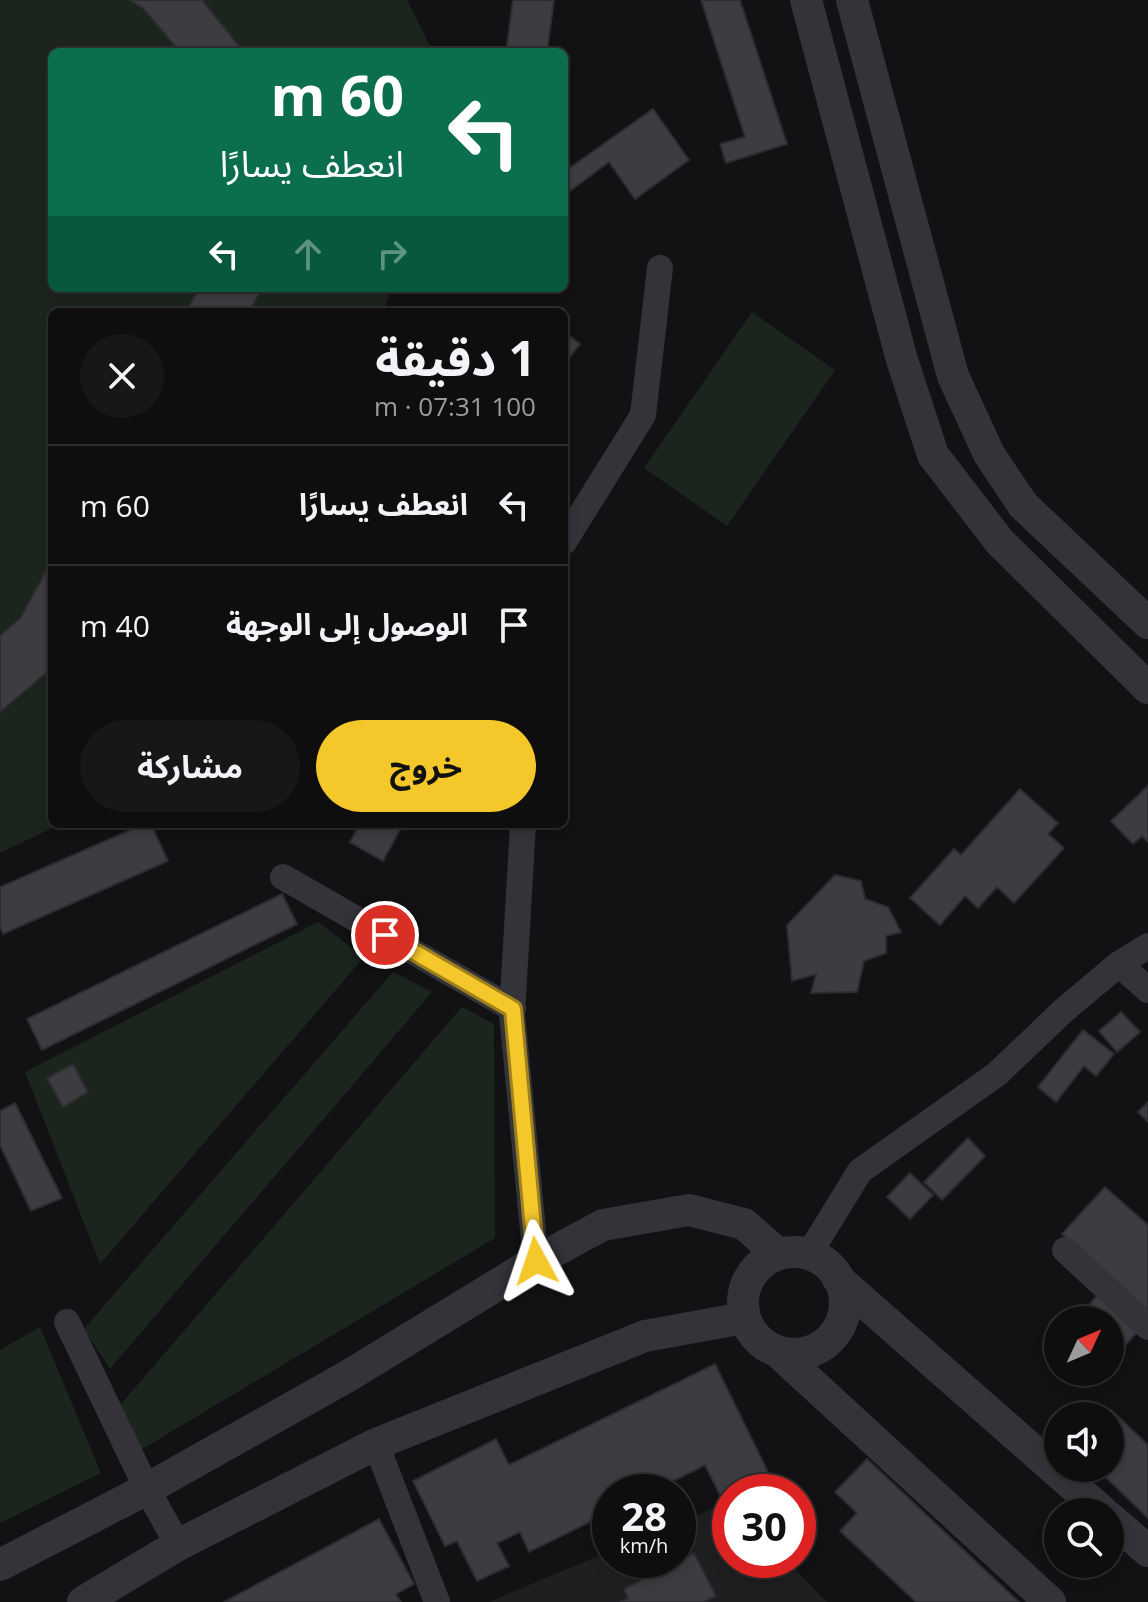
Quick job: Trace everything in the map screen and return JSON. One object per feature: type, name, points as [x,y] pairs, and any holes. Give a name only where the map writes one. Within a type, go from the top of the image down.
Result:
[{"type":"street","points":[[806,0],[902,360],[933,455],[1000,542],[1148,688]]},
{"type":"street","points":[[852,0],[953,376],[989,454],[1023,505],[1148,623]]},
{"type":"street","points":[[568,536],[643,415],[660,268]]},
{"type":"street","points":[[523,828],[513,1009],[536,1261]]},
{"type":"street","points":[[283,877],[513,1009]]},
{"type":"street","points":[[1050,1602],[779,1353],[764,1346],[752,1334],[744,1318],[744,1287],[763,1261],[794,1254],[860,1171],[997,1074],[1063,1011],[1119,964],[1148,946]]},
{"type":"street","points":[[1119,964],[1148,990]]},
{"type":"street","points":[[0,1565],[147,1489],[348,1376],[536,1261],[603,1225],[689,1210],[744,1224],[794,1254],[824,1261],[836,1272],[845,1303],[836,1333],[825,1345],[811,1352],[795,1355],[779,1353]]},
{"type":"street","points":[[1065,1250],[1148,1327]]},
{"type":"street","points":[[838,1279],[1087,1498]]},
{"type":"street","points":[[83,1602],[178,1545],[376,1444],[645,1336],[744,1318]]},
{"type":"street","points":[[67,1322],[147,1489],[178,1545]]},
{"type":"street","points":[[376,1444],[437,1602]]},
{"type":"street","points":[[1124,1530],[1148,1551]]},
{"type":"shaded area","points":[[0,0],[407,0],[431,48],[48,48],[48,292],[390,292],[384,308],[48,308],[48,828],[53,828],[0,853]]},
{"type":"shaded area","points":[[752,312],[835,370],[727,526],[644,468]]},
{"type":"shaded area","points":[[318,922],[364,957],[100,1264],[25,1072]]},
{"type":"shaded area","points":[[393,972],[432,992],[110,1369],[84,1329]]},
{"type":"shaded area","points":[[462,1007],[494,1024],[495,1238],[134,1454],[115,1411]]},
{"type":"shaded area","points":[[40,1327],[101,1473],[0,1523],[0,1350]]},
{"type":"shaded area","points":[[712,1509],[712,1578],[804,1578],[827,1602],[489,1602],[592,1559],[592,1578],[696,1578],[696,1516]]},
{"type":"building","points":[[129,0],[202,0],[241,48],[177,48],[143,8]]},
{"type":"building","points":[[513,0],[554,0],[548,48],[507,48]]},
{"type":"building","points":[[701,0],[740,0],[787,144],[726,163],[720,144],[745,137]]},
{"type":"building","points":[[653,109],[689,160],[635,199],[609,162],[568,193],[568,169]]},
{"type":"building","points":[[197,292],[260,292],[251,308],[188,308]]},
{"type":"building","points":[[568,335],[580,344],[568,359]]},
{"type":"building","points":[[48,567],[48,671],[0,712],[0,636],[21,617]]},
{"type":"building","points":[[1148,786],[1148,842],[1142,836],[1133,844],[1111,821]]},
{"type":"building","points":[[1020,789],[1058,823],[1048,834],[1064,848],[1014,903],[997,887],[978,908],[965,896],[940,925],[910,898],[954,849],[961,855]]},
{"type":"building","points":[[135,828],[153,828],[168,861],[3,934],[0,926],[0,887]]},
{"type":"building","points":[[358,828],[401,828],[383,861],[350,842]]},
{"type":"building","points":[[835,875],[861,881],[865,899],[888,907],[901,932],[886,936],[886,953],[864,961],[857,992],[811,993],[816,974],[792,981],[787,925]]},
{"type":"building","points":[[282,894],[297,924],[42,1050],[27,1019]]},
{"type":"building","points":[[1121,1012],[1140,1032],[1117,1052],[1099,1031]]},
{"type":"building","points":[[1083,1030],[1114,1054],[1096,1076],[1084,1066],[1056,1102],[1038,1087]]},
{"type":"building","points":[[73,1064],[88,1092],[63,1107],[47,1078]]},
{"type":"building","points":[[1148,1102],[1148,1122],[1138,1112]]},
{"type":"building","points":[[15,1103],[62,1198],[31,1211],[0,1145],[0,1111]]},
{"type":"building","points":[[968,1138],[985,1156],[942,1200],[924,1182]]},
{"type":"building","points":[[910,1173],[933,1195],[910,1219],[887,1197]]},
{"type":"building","points":[[1105,1187],[1148,1225],[1148,1320],[1124,1347],[1124,1306],[1088,1306],[1112,1279],[1062,1234]]},
{"type":"building","points":[[715,1364],[769,1474],[712,1474],[712,1479],[705,1465],[687,1474],[592,1474],[592,1521],[529,1552],[520,1532],[497,1543],[509,1566],[477,1581],[457,1541],[445,1546],[413,1481],[496,1439],[509,1465]]},
{"type":"building","points":[[1124,1422],[1148,1445],[1148,1518],[1111,1482],[1124,1482]]},
{"type":"building","points":[[867,1459],[1019,1602],[916,1602],[840,1531],[857,1513],[835,1492]]},
{"type":"building","points":[[379,1519],[414,1584],[396,1594],[401,1602],[224,1602]]},
{"type":"building","points":[[696,1557],[716,1596],[704,1602],[620,1602],[628,1598],[624,1589],[645,1578],[696,1578]]},
{"type":"route","points":[[385,935],[513,1009],[536,1261]]}]
